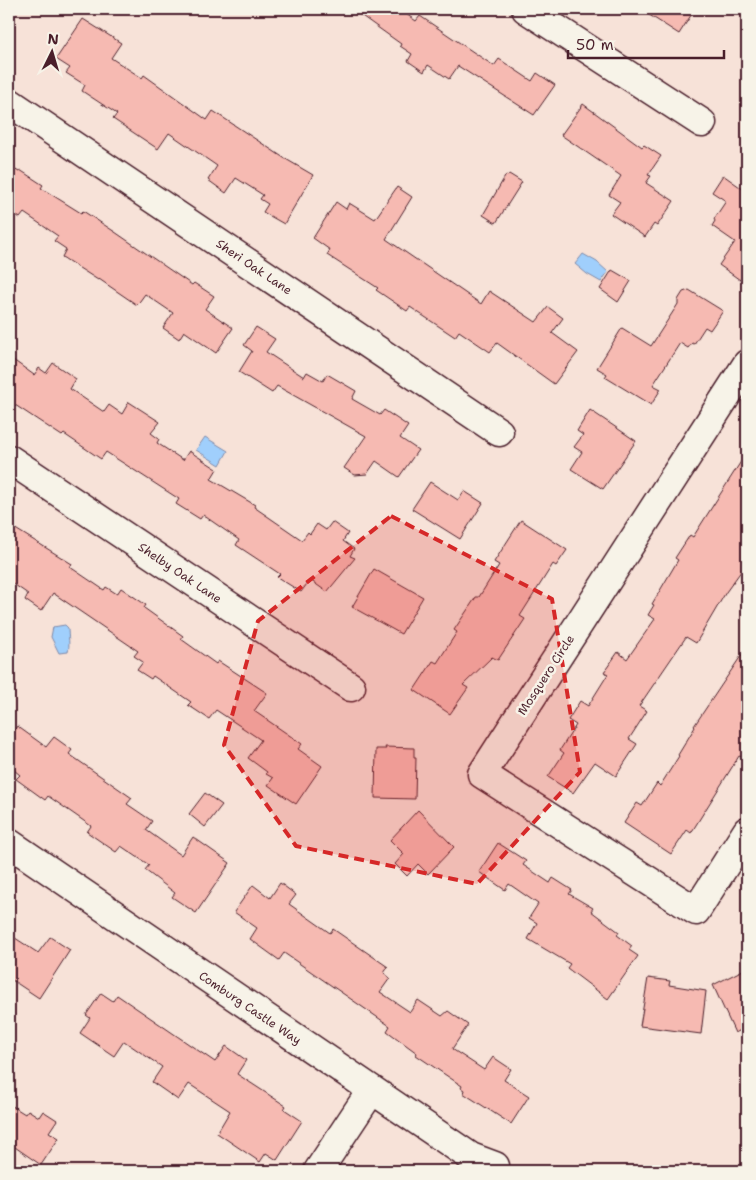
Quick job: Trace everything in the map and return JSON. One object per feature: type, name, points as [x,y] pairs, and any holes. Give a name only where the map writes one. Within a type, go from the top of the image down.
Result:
[{"type":"street","points":[[526,9],[702,123]]},
{"type":"street","name":"Sheri Oak Lane","points":[[9,102],[500,432]]},
{"type":"street","name":"Mosquero Circle","points":[[747,364],[482,774],[696,911],[747,831]]},
{"type":"street","name":"Shelby Oak Lane","points":[[9,459],[351,686]]},
{"type":"street","name":"Comburg Castle Way","points":[[9,843],[471,1157],[495,1166]]},
{"type":"street","points":[[318,1171],[372,1091]]},
{"type":"highlighted area","points":[[391,516],[552,599],[580,772],[477,884],[296,846],[224,745],[258,621]]},
{"type":"water","points":[[583,254],[597,262],[608,272],[601,282],[575,264]]},
{"type":"water","points":[[205,437],[228,451],[220,465],[196,450]]},
{"type":"water","points":[[65,625],[68,628],[68,652],[59,653],[51,637],[53,627]]},
{"type":"building","points":[[352,9],[399,9],[416,21],[420,16],[494,66],[499,59],[532,81],[537,73],[555,85],[534,115],[458,66],[449,79],[428,65],[424,72],[408,61],[412,54],[400,46],[401,44]]},
{"type":"building","points":[[640,9],[695,9],[679,34]]},
{"type":"building","points":[[83,19],[121,43],[111,58],[142,78],[144,75],[207,120],[213,111],[313,175],[284,224],[263,212],[268,204],[260,199],[263,195],[236,178],[226,193],[208,180],[217,166],[169,133],[158,149],[113,119],[117,114],[82,91],[85,85],[66,73],[70,68],[56,59]]},
{"type":"building","points":[[583,104],[642,147],[644,145],[661,156],[648,175],[651,176],[646,183],[674,201],[657,226],[654,224],[645,237],[611,214],[620,202],[609,195],[621,176],[561,135]]},
{"type":"building","points":[[9,166],[19,172],[20,170],[43,185],[41,188],[81,213],[83,211],[192,285],[194,283],[214,296],[205,309],[233,328],[216,353],[184,331],[179,339],[163,328],[173,313],[145,294],[137,305],[62,257],[66,249],[54,241],[58,236],[24,213],[20,218],[9,210]]},
{"type":"building","points":[[509,174],[522,182],[496,223],[483,215],[506,175],[508,176]]},
{"type":"building","points":[[723,175],[747,192],[747,270],[740,280],[719,265],[735,242],[712,226],[715,221],[714,219],[726,201],[712,192]]},
{"type":"building","points":[[397,187],[412,197],[386,239],[481,304],[489,291],[536,322],[548,307],[563,318],[552,333],[578,352],[554,384],[497,343],[490,352],[459,331],[455,337],[410,307],[407,311],[376,290],[378,288],[327,255],[330,250],[313,238],[336,202],[346,209],[349,203],[375,219]]},
{"type":"building","points":[[612,270],[631,281],[618,302],[600,289]]},
{"type":"building","points":[[689,290],[723,311],[710,330],[705,327],[694,344],[692,343],[688,348],[680,343],[653,385],[661,389],[651,405],[605,377],[607,374],[597,368],[622,328],[651,346],[678,304],[678,300],[683,292]]},
{"type":"building","points":[[256,327],[275,339],[266,352],[304,377],[307,372],[323,381],[327,374],[356,391],[352,399],[380,415],[384,410],[408,426],[400,438],[418,450],[399,477],[376,461],[367,474],[355,475],[344,468],[366,436],[277,386],[272,393],[239,372],[252,351],[244,345]]},
{"type":"building","points":[[9,357],[34,375],[39,368],[46,373],[53,363],[76,379],[70,389],[104,412],[109,405],[122,414],[129,402],[160,422],[151,433],[159,439],[157,443],[183,460],[189,451],[217,469],[211,479],[255,505],[254,507],[302,540],[308,532],[310,534],[317,524],[326,530],[332,522],[348,533],[343,541],[354,549],[350,556],[355,558],[327,592],[310,580],[301,592],[277,577],[280,574],[236,545],[239,540],[203,515],[200,519],[176,504],[179,499],[106,452],[101,459],[9,401]]},
{"type":"building","points":[[590,410],[636,441],[603,489],[571,469],[582,452],[574,447],[583,435],[577,431]]},
{"type":"building","points":[[747,452],[747,563],[726,592],[696,643],[686,637],[639,706],[647,711],[629,739],[637,744],[616,776],[595,762],[573,793],[548,777],[564,753],[560,750],[576,725],[568,720],[580,701],[588,706],[608,674],[604,672],[618,652],[627,659],[655,619],[648,615],[654,605],[652,604],[678,560],[675,558],[690,535],[693,537]]},
{"type":"building","points":[[430,482],[458,500],[464,491],[483,503],[460,539],[412,509]]},
{"type":"building","points":[[521,520],[567,550],[556,566],[553,564],[520,616],[525,619],[498,660],[492,657],[463,685],[468,688],[450,714],[414,690],[433,661],[437,663],[457,632],[454,630],[476,597],[479,597],[499,565],[494,562]]},
{"type":"building","points":[[9,525],[72,564],[70,567],[104,590],[106,587],[117,594],[121,588],[146,605],[144,608],[183,636],[181,639],[216,664],[218,661],[267,693],[254,711],[302,744],[298,749],[322,766],[296,804],[268,785],[273,778],[248,758],[261,740],[216,710],[209,719],[188,705],[191,702],[153,676],[151,679],[137,670],[143,662],[134,656],[138,651],[53,593],[41,611],[25,600],[28,594],[9,581]]},
{"type":"building","points":[[374,569],[423,597],[401,634],[352,607]]},
{"type":"building","points":[[747,647],[747,747],[741,757],[739,756],[691,833],[687,830],[671,854],[624,823],[637,803],[642,806],[657,783],[660,786],[679,756],[694,726]]},
{"type":"building","points":[[17,726],[46,747],[54,737],[72,750],[69,754],[132,798],[127,804],[152,821],[146,830],[181,855],[193,837],[230,863],[196,913],[172,897],[175,893],[145,870],[149,865],[121,846],[116,852],[87,832],[91,826],[48,796],[45,800],[16,779],[20,775],[9,766],[9,737]]},
{"type":"building","points":[[385,747],[414,748],[414,757],[416,757],[415,799],[375,798],[376,749],[386,749]]},
{"type":"building","points":[[205,793],[222,805],[205,827],[189,814]]},
{"type":"building","points":[[418,810],[454,847],[428,874],[418,864],[407,876],[395,864],[404,854],[390,840]]},
{"type":"building","points":[[498,843],[526,861],[523,865],[550,883],[553,878],[572,890],[569,894],[593,908],[591,911],[619,932],[617,935],[632,946],[629,950],[638,956],[608,999],[567,968],[570,964],[528,939],[537,923],[529,918],[538,904],[509,884],[505,890],[479,872]]},
{"type":"building","points":[[280,883],[296,895],[289,904],[330,933],[333,929],[388,967],[384,973],[390,978],[380,992],[410,1012],[418,1000],[442,1016],[448,1011],[468,1025],[452,1049],[484,1070],[493,1057],[511,1069],[504,1080],[529,1096],[511,1124],[463,1093],[462,1086],[416,1055],[417,1053],[387,1031],[390,1026],[284,953],[279,960],[250,939],[257,928],[234,912],[253,885],[270,898]]},
{"type":"building","points":[[9,934],[38,953],[50,937],[70,950],[39,998],[9,978]]},
{"type":"building","points":[[747,968],[747,1027],[735,1033],[713,985]]},
{"type":"building","points":[[648,978],[670,981],[669,985],[706,991],[701,1034],[640,1026]]},
{"type":"building","points":[[101,993],[113,1001],[117,995],[215,1062],[226,1046],[246,1060],[237,1074],[286,1106],[284,1109],[302,1121],[277,1160],[266,1153],[260,1162],[217,1133],[230,1111],[189,1084],[178,1100],[152,1082],[162,1067],[124,1041],[114,1056],[80,1033],[90,1018],[86,1015]]},
{"type":"building","points":[[9,1104],[25,1114],[28,1110],[39,1117],[43,1111],[57,1120],[49,1132],[59,1138],[41,1165],[9,1143]]}]
